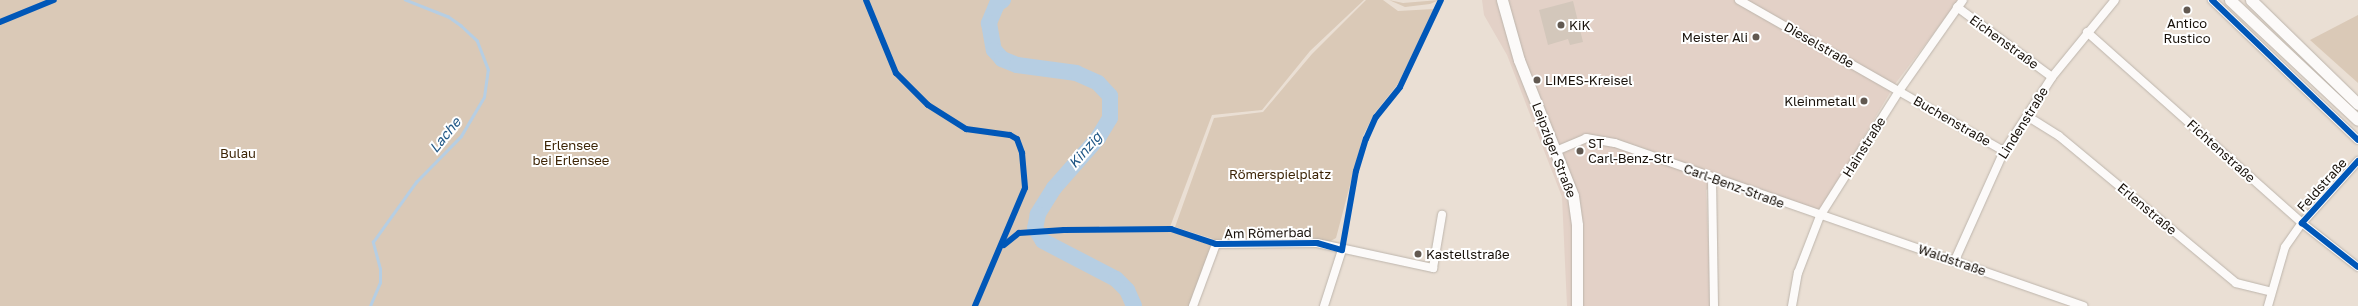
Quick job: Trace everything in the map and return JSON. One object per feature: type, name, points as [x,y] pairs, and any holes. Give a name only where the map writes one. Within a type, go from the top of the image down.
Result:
[{"type":"main road","name":"Leipziger Straße","points":[[1502,0],[1519,60],[1556,151],[1576,209],[1577,306]]},
{"type":"main road","points":[[2230,0],[2358,120]]},
{"type":"main road","points":[[2251,0],[2358,104]]},
{"type":"street","name":"Dieselstraße","points":[[1739,0],[1899,91]]},
{"type":"street","name":"Hainstraße","points":[[1792,306],[1798,273],[1820,216],[1899,91],[1963,0]]},
{"type":"street","name":"Lindenstraße","points":[[1954,260],[2004,151],[2052,77],[2087,32],[2115,0]]},
{"type":"street","points":[[2212,0],[2358,140]]},
{"type":"street","name":"Eichenstraße","points":[[1957,7],[2052,77]]},
{"type":"street","name":"Fichtenstraße","points":[[2087,32],[2302,223],[2358,267]]},
{"type":"street","name":"Buchenstraße","points":[[1899,91],[2004,151]]},
{"type":"street","name":"Erlenstraße","points":[[2027,116],[2059,136],[2236,283],[2271,292]]},
{"type":"street","name":"Carl-Benz-Straße","points":[[1556,151],[1586,138],[1615,143],[1820,216]]},
{"type":"street","name":"Feldstraße","points":[[2268,306],[2285,247],[2302,223],[2358,161]]},
{"type":"street","points":[[1712,178],[1714,306]]},
{"type":"street","points":[[1324,306],[1342,250],[1433,268],[1442,215]]},
{"type":"street","name":"Waldstraße","points":[[1820,216],[1954,260],[2083,306]]},
{"type":"street","name":"Am Römerbad","points":[[1193,306],[1216,244],[1317,243],[1342,250]]},
{"type":"shaded area","points":[[1482,0],[1959,0],[1895,84],[1820,211],[1727,180],[1706,190],[1711,306],[1567,306],[1562,197],[1507,55],[1484,15]]},
{"type":"green space","name":"Erlensee bei Erlensee","points":[[0,0],[1364,0],[1310,51],[1262,110],[1212,115],[1170,227],[1099,226],[1103,232],[1170,231],[1213,245],[1190,306],[0,306]]},
{"type":"green space","name":"Römerspielplatz","points":[[1366,0],[1383,0],[1398,11],[1434,9],[1398,84],[1374,114],[1363,136],[1336,238],[1329,242],[1313,238],[1216,240],[1175,227],[1214,118],[1263,112],[1312,54]]},
{"type":"green space","points":[[1389,0],[1403,3],[1439,0],[1430,4],[1405,7]]},
{"type":"green space","points":[[2358,15],[2358,83],[2310,40]]},
{"type":"building","name":"KiK","points":[[1573,1],[1583,42],[1570,45],[1568,39],[1548,45],[1539,10]]},
{"type":"waterway","name":"Lache","points":[[370,306],[380,283],[380,269],[373,242],[416,182],[461,136],[484,97],[488,70],[477,41],[461,26],[448,17],[405,0]]},
{"type":"waterway","name":"Kinzig","points":[[1003,0],[997,4],[989,23],[994,50],[1002,59],[1017,65],[1076,73],[1098,83],[1110,96],[1110,118],[1098,138],[1054,188],[1038,214],[1035,228],[1043,241],[1116,279],[1127,290],[1134,306]]},
{"type":"cycle path","points":[[0,22],[54,0]]},
{"type":"cycle path","points":[[866,0],[896,73],[928,105],[966,129],[1010,135],[1017,139],[1022,153],[1025,188],[975,306]]},
{"type":"cycle path","points":[[1004,245],[1019,233],[1064,230],[1171,229],[1216,244],[1317,243],[1342,250],[1356,171],[1366,139],[1376,117],[1400,87],[1441,0]]},
{"type":"cycle path","points":[[2212,0],[2358,140]]},
{"type":"cycle path","points":[[2358,161],[2302,223],[2358,267]]},
{"type":"place","name":"Antico Rustico","points":[[2187,10]]},
{"type":"place","name":"KiK","points":[[1561,25]]},
{"type":"place","name":"Meister Ali","points":[[1756,37]]},
{"type":"place","name":"LIMES-Kreisel","points":[[1537,80]]},
{"type":"place","name":"Kleinmetall","points":[[1864,101]]},
{"type":"place","name":"ST Carl-Benz-Str.","points":[[1580,151]]},
{"type":"place","name":"Kastellstraße","points":[[1418,254]]},
{"type":"park label","name":"Bulau","points":[[238,153]]}]
